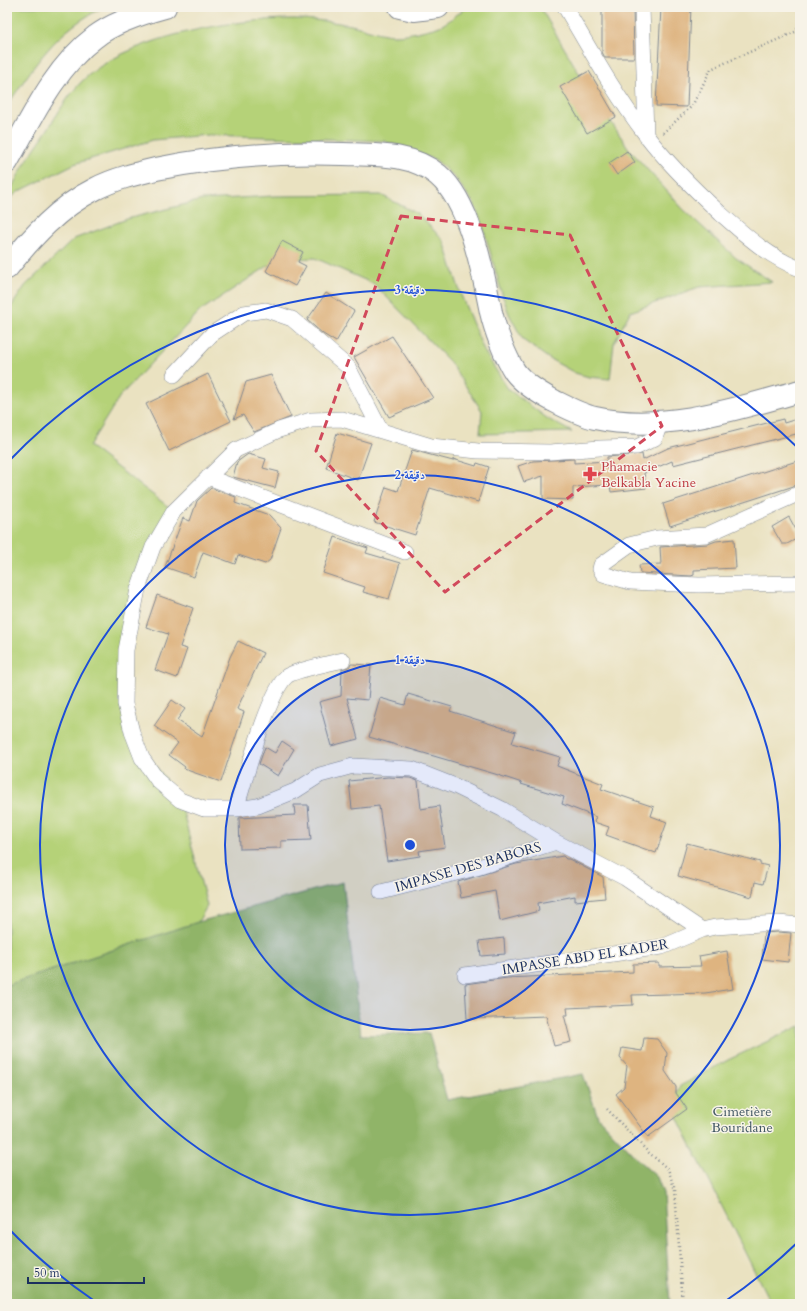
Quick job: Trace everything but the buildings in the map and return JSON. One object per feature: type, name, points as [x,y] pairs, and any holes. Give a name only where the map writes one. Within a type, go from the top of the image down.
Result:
[{"type":"main road","points":[[7,162],[56,80],[95,36],[116,25],[165,7]]},
{"type":"main road","points":[[400,7],[414,10],[438,7]]},
{"type":"main road","points":[[7,268],[47,223],[94,189],[120,178],[202,160],[298,152],[388,156],[416,162],[438,175],[455,194],[466,220],[482,267],[492,316],[516,373],[544,396],[577,412],[596,418],[621,422],[661,421],[711,414],[800,391]]},
{"type":"street","points":[[565,7],[602,69],[650,139],[699,193],[750,240],[782,262],[800,269]]},
{"type":"street","points":[[642,7],[650,139]]},
{"type":"street","points":[[174,375],[212,334],[244,313],[266,310],[292,319],[348,367],[380,429]]},
{"type":"street","points":[[661,421],[655,438],[637,447],[550,452],[478,451],[431,446],[380,429],[342,419],[311,420],[279,430],[236,450],[174,511],[153,547],[138,589],[126,650],[126,704],[132,732],[142,758],[158,780],[180,800],[204,808],[236,809],[258,806],[295,791],[320,775],[353,766],[412,769],[455,786],[502,809],[556,842],[625,878],[702,930]]},
{"type":"street","points":[[208,477],[405,552]]},
{"type":"street","points":[[800,493],[706,535],[657,538],[629,545],[601,565],[600,569],[603,574],[630,582],[699,585],[800,583]]},
{"type":"street","points":[[236,809],[269,705],[280,683],[289,675],[343,660]]},
{"type":"street","name":"IMPASSE DES BABORS","points":[[380,892],[476,868],[556,842]]},
{"type":"street","name":"IMPASSE ABD EL KADER","points":[[465,975],[662,947],[702,930],[715,927],[778,923],[800,924]]},
{"type":"path","points":[[650,139],[692,106],[711,68],[795,32],[800,25]]},
{"type":"path","points":[[607,1108],[648,1152],[668,1169],[675,1190],[683,1304]]},
{"type":"highlighted area","points":[[401,216],[570,235],[662,426],[445,592],[316,451]]},
{"type":"green space","points":[[7,7],[104,7],[87,16],[72,27],[48,49],[7,106]]},
{"type":"green space","points":[[467,7],[540,7],[583,80],[629,149],[683,209],[736,258],[772,282],[699,287],[630,312],[614,343],[610,379],[589,377],[575,373],[548,358],[523,340],[509,314],[483,227],[474,204],[456,179],[436,160],[384,141],[208,135],[153,140],[74,164],[18,192],[7,200],[23,166],[76,87],[90,74],[110,60],[134,49],[160,39],[215,26],[270,20],[301,19],[323,21],[351,25],[384,34],[405,34],[441,26]]},
{"type":"green space","points":[[381,195],[418,214],[444,241],[461,295],[484,351],[508,389],[548,419],[572,432],[480,434],[482,411],[450,362],[374,284],[315,258],[277,260],[200,311],[120,396],[89,446],[174,511],[153,547],[126,650],[132,732],[180,800],[207,906],[198,922],[7,985],[7,313],[25,286],[74,239],[127,219],[202,200],[274,196]]},
{"type":"green space","points":[[343,882],[361,1035],[429,1033],[447,1100],[583,1074],[598,1117],[639,1161],[657,1177],[663,1193],[670,1304],[7,1304],[7,985],[198,922]]},
{"type":"green space","name":"Cimetière Bouridane","points":[[800,1026],[800,1304],[771,1304],[675,1113],[674,1099],[680,1086],[728,1060]]},
{"type":"place","name":"Phamacie Belkabla Yacine","points":[[590,474]]}]
